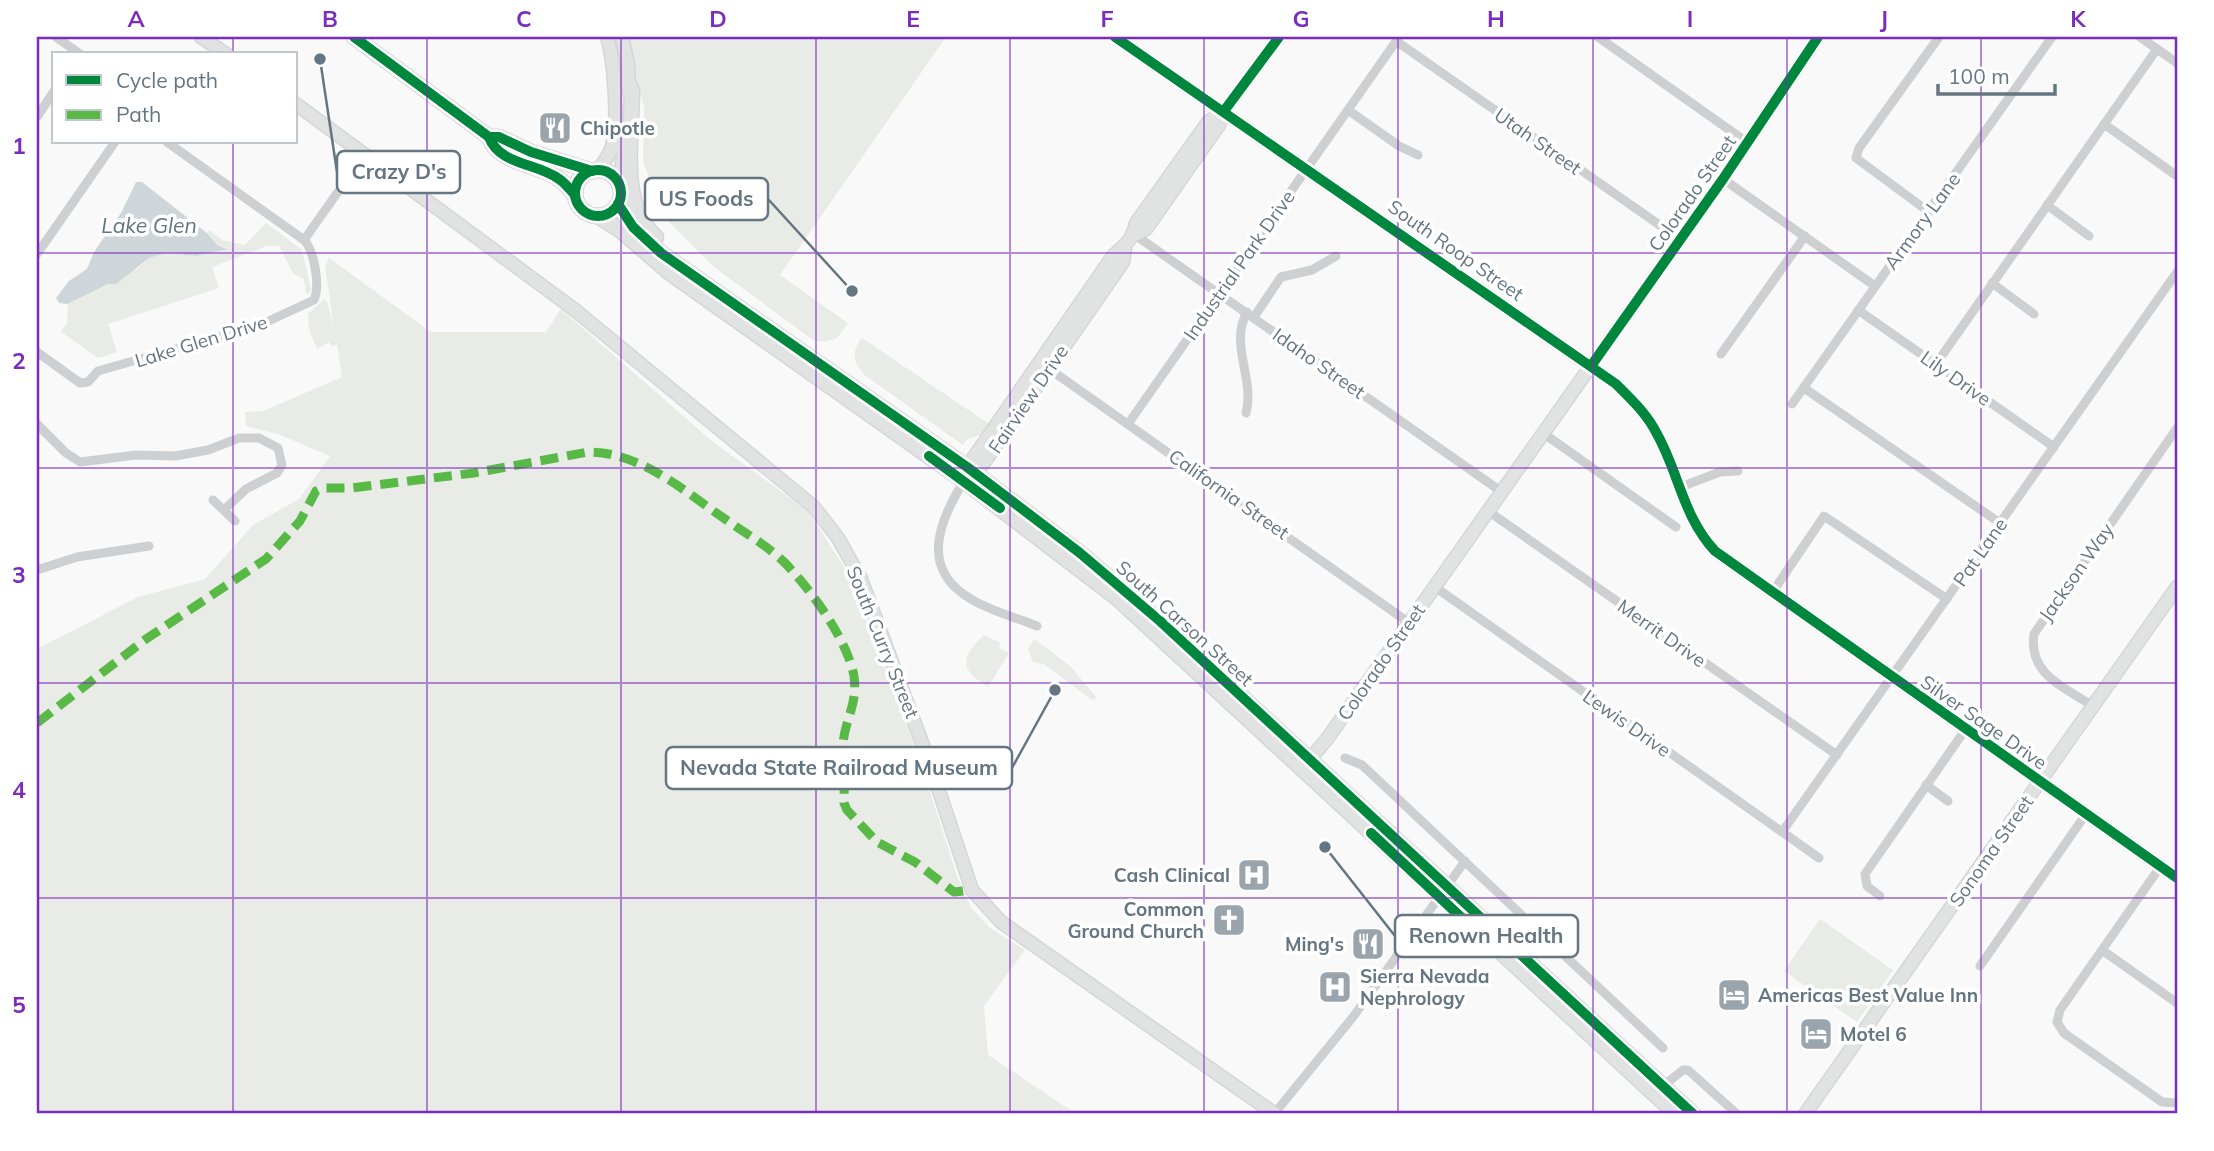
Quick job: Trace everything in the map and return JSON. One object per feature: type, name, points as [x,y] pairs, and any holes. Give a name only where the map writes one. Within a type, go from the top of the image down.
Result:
[{"type":"main road","points":[[354,37],[489,137],[492,146],[501,153],[552,175],[575,195],[582,210],[598,216],[610,213],[618,204],[620,185],[612,174],[550,158],[499,137],[489,137]]},
{"type":"main road","points":[[629,84],[632,91],[631,187],[634,208],[651,233],[722,297]]},
{"type":"main road","points":[[501,153],[509,149],[533,158],[550,158]]},
{"type":"main road","points":[[575,195],[581,177],[595,170]]},
{"type":"main road","name":"South Carson Street","points":[[618,204],[629,222],[647,241],[823,374]]},
{"type":"main road","name":"South Carson Street","points":[[598,216],[621,230],[670,273],[969,474],[1117,598],[1306,764],[1657,1089],[1693,1114]]},
{"type":"main road","name":"South Carson Street","points":[[1657,1089],[1676,1114]]},
{"type":"street","points":[[56,37],[76,52]]},
{"type":"street","points":[[201,37],[223,52]]},
{"type":"street","points":[[595,170],[608,156],[614,137],[612,62],[607,37]]},
{"type":"street","points":[[620,185],[629,84],[622,37]]},
{"type":"street","name":"South Roop Street","points":[[1115,37],[1132,41],[1224,111],[1616,384],[1648,417],[1699,532],[1713,549]]},
{"type":"street","name":"Fairview Drive","points":[[969,474],[1114,256],[1125,249],[1135,235],[1146,229],[1220,125],[1224,111],[1279,37]]},
{"type":"street","points":[[1598,37],[1748,143]]},
{"type":"street","name":"Colorado Street","points":[[1306,764],[1681,240],[1818,37]]},
{"type":"street","points":[[1930,212],[1858,161],[1857,152],[1939,37]]},
{"type":"street","name":"Armory Lane","points":[[1792,404],[2052,37]]},
{"type":"street","points":[[2140,37],[2177,63]]},
{"type":"street","name":"Industrial Park Drive","points":[[1128,424],[1398,39]]},
{"type":"street","name":"Utah Street","points":[[1398,39],[1681,240]]},
{"type":"street","points":[[1936,364],[2157,49]]},
{"type":"street","points":[[37,117],[52,94]]},
{"type":"street","name":"South Curry Street","points":[[298,106],[575,310],[716,430],[809,502],[838,538],[861,579],[929,761],[963,867],[979,901],[1001,922],[1274,1114]]},
{"type":"street","points":[[1348,110],[1399,146],[1418,155]]},
{"type":"street","points":[[2104,124],[2177,176]]},
{"type":"street","points":[[37,254],[114,144]]},
{"type":"street","points":[[170,144],[304,240],[364,155]]},
{"type":"street","points":[[1723,179],[1875,286]]},
{"type":"street","points":[[2047,205],[2089,236]]},
{"type":"street","name":"Idaho Street","points":[[1135,235],[1502,492]]},
{"type":"street","points":[[1721,354],[1805,236]]},
{"type":"street","name":"Lake Glen Drive","points":[[37,352],[80,383],[88,382],[98,371],[272,320],[310,304],[316,297],[310,246],[304,240]]},
{"type":"street","name":"Fairview Drive","points":[[969,474],[1123,262],[1125,249]]},
{"type":"street","points":[[1246,413],[1248,389],[1239,335],[1250,315],[1281,277],[1312,270],[1336,256]]},
{"type":"street","name":"Pat Lane","points":[[1782,832],[2177,272]]},
{"type":"street","points":[[1992,283],[2034,314]]},
{"type":"street","name":"Lily Drive","points":[[1858,310],[2054,447]]},
{"type":"street","name":"California Street","points":[[1048,368],[1408,622]]},
{"type":"street","points":[[1804,388],[2000,523]]},
{"type":"street","points":[[37,424],[66,453],[80,462],[136,455],[175,456],[251,437],[271,442],[278,448],[282,458],[277,473],[246,489],[224,510]]},
{"type":"street","name":"Jackson Way","points":[[2093,706],[2041,670],[2034,659],[2034,634],[2177,428]]},
{"type":"street","points":[[1543,433],[1676,527]]},
{"type":"street","points":[[1678,488],[1720,472],[1738,471]]},
{"type":"street","points":[[969,474],[947,508],[940,528],[938,551],[945,573],[953,586],[971,600],[1037,626]]},
{"type":"street","points":[[213,499],[235,521]]},
{"type":"street","name":"Merrit Drive","points":[[1488,511],[1837,755]]},
{"type":"street","points":[[1772,593],[1824,516],[1947,599]]},
{"type":"street","points":[[37,570],[76,557],[149,545]]},
{"type":"street","name":"Silver Sage Drive","points":[[1713,549],[2177,878]]},
{"type":"street","name":"Lewis Drive","points":[[1435,587],[1819,858]]},
{"type":"street","name":"Sonoma Street","points":[[1805,1114],[2177,587]]},
{"type":"street","points":[[1880,896],[1867,886],[1865,874],[1965,730]]},
{"type":"street","points":[[1345,758],[1362,765],[1662,1048]]},
{"type":"street","points":[[1926,785],[1948,801]]},
{"type":"street","points":[[1980,966],[2086,814]]},
{"type":"street","points":[[1274,1114],[1353,1017],[1465,861]]},
{"type":"street","points":[[2160,867],[2060,1010],[2057,1022],[2059,1028],[2162,1102],[2177,1103]]},
{"type":"street","points":[[2102,950],[2177,1003]]},
{"type":"street","points":[[1657,1089],[1683,1070],[1688,1070],[1737,1114]]},
{"type":"shaded area","points":[[622,37],[946,37],[780,275],[848,323],[837,338],[824,342],[813,340],[714,267],[662,215],[643,161],[644,106]]},
{"type":"shaded area","points":[[266,223],[302,250],[311,289],[309,294],[306,293],[304,279],[293,273],[279,246],[267,246],[212,267],[219,288],[108,324],[117,352],[98,358],[61,332],[67,323],[68,303],[137,269],[149,258],[166,253],[196,256],[227,248],[217,245],[207,233],[209,230],[222,240],[245,245]]},
{"type":"shaded area","points":[[329,258],[431,332],[546,332],[561,309],[713,442],[808,511],[848,573],[909,727],[958,879],[972,909],[990,928],[1025,950],[984,1006],[988,1055],[1076,1114],[37,1114],[37,649],[138,597],[205,579],[253,525],[299,499],[330,456],[278,434],[246,426],[245,412],[263,411],[342,377],[337,344],[331,347],[329,342],[317,349],[309,329],[308,314],[324,299],[327,301],[334,328],[325,266]]},
{"type":"shaded area","points":[[862,338],[989,424],[980,435],[967,439],[963,445],[862,372],[856,363],[855,353]]},
{"type":"shaded area","points":[[984,635],[1001,643],[999,648],[1009,653],[988,687],[972,675],[966,663],[970,650]]},
{"type":"shaded area","points":[[1034,639],[1070,666],[1097,698],[1092,700],[1044,664],[1033,662],[1028,649]]},
{"type":"shaded area","points":[[1820,919],[1893,970],[1857,1022],[1784,971]]},
{"type":"water","name":"Lake Glen","points":[[136,182],[142,182],[207,233],[217,245],[227,249],[196,256],[166,253],[149,258],[116,284],[108,284],[67,304],[59,303],[56,298],[69,281],[87,269],[94,252],[121,213]]},
{"type":"marked path","points":[[37,723],[146,639],[266,559],[300,521],[316,491],[322,488],[351,488],[474,473],[588,452],[607,454],[644,466],[678,485],[764,545],[795,574],[836,631],[854,676],[853,703],[843,744],[844,803],[847,810],[877,842],[915,862],[954,892],[972,890]]},
{"type":"cycle path","points":[[354,37],[489,137],[499,137],[531,152],[592,171]]},
{"type":"cycle path","points":[[1115,37],[1616,384],[1653,427],[1688,509],[1704,538],[1715,551],[2177,878]]},
{"type":"cycle path","points":[[1224,111],[1279,37]]},
{"type":"cycle path","points":[[1591,366],[1723,179],[1818,37]]},
{"type":"cycle path","points":[[489,137],[501,153],[550,174],[563,182],[575,195]]},
{"type":"cycle path","points":[[598,170],[614,177],[621,193],[614,209],[598,216],[582,209],[575,193],[582,177],[598,170]]},
{"type":"cycle path","points":[[618,204],[633,227],[661,253],[967,467],[1080,553],[1160,621],[1693,1114]]},
{"type":"cycle path","points":[[929,456],[1000,508]]},
{"type":"cycle path","points":[[1371,833],[1496,950]]},
{"type":"place","name":"Crazy D's","points":[[320,59]]},
{"type":"place","name":"Chipotle","points":[[555,128]]},
{"type":"place","name":"US Foods","points":[[852,291]]},
{"type":"place","name":"Nevada State Railroad Museum","points":[[1055,690]]},
{"type":"place","name":"Renown Health","points":[[1325,847]]},
{"type":"place","name":"Cash Clinical","points":[[1254,875]]},
{"type":"place","name":"Common Ground Church","points":[[1229,920]]},
{"type":"place","name":"Ming's","points":[[1368,944]]},
{"type":"place","name":"Sierra Nevada Nephrology","points":[[1335,987]]},
{"type":"place","name":"Americas Best Value Inn","points":[[1734,995]]},
{"type":"place","name":"Motel 6","points":[[1816,1034]]}]
